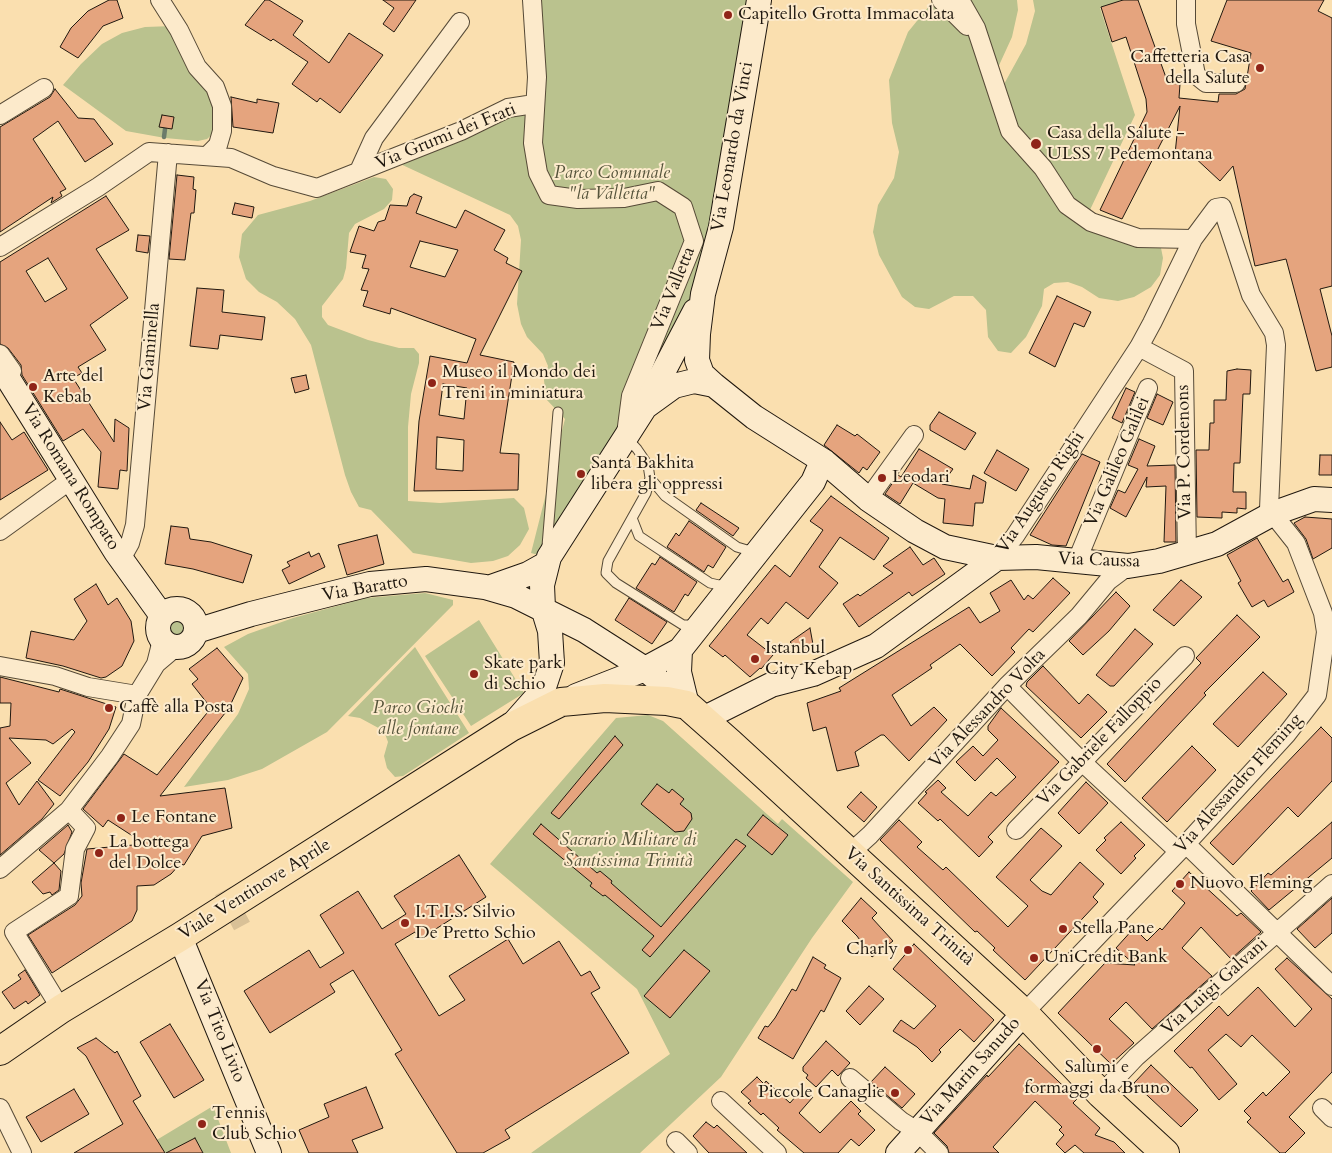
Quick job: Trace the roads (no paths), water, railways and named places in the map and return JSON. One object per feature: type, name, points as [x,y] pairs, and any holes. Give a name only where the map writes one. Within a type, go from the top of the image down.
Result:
[{"type":"main road","name":"Viale Ventinove Aprile","points":[[0,1051],[55,1001],[180,937],[511,727],[561,702],[614,698],[667,701],[695,712]]},
{"type":"main road","name":"Via Santissima Trinità","points":[[695,712],[1024,1013],[1101,1094],[1165,1153]]},
{"type":"street","points":[[160,0],[179,30],[197,67],[215,87],[222,106],[222,131],[218,146],[208,155]]},
{"type":"street","name":"Via Valletta","points":[[532,0],[537,77],[533,143],[538,173],[549,195],[578,199],[624,198],[658,191],[683,207],[689,220],[694,241],[631,396],[625,437]]},
{"type":"street","name":"Via Leonardo da Vinci","points":[[759,0],[721,227],[703,294],[697,360],[702,374],[714,385],[754,417],[818,458]]},
{"type":"street","points":[[940,0],[964,21],[984,56]]},
{"type":"street","points":[[960,0],[976,28]]},
{"type":"street","points":[[974,0],[976,28],[1010,131],[1043,168],[1067,205],[1091,222],[1138,238],[1193,239]]},
{"type":"street","points":[[1186,0],[1186,24],[1196,75],[1206,83],[1236,82]]},
{"type":"street","name":"Via Grumi dei Frati","points":[[359,171],[374,138],[460,22]]},
{"type":"street","points":[[0,115],[44,88]]},
{"type":"street","name":"Via Grumi dei Frati","points":[[0,247],[98,187],[149,152],[231,158],[273,176],[317,188],[461,131],[508,108],[534,104]]},
{"type":"street","name":"Via Gaminella","points":[[121,558],[130,544],[135,525],[168,153]]},
{"type":"street","name":"Via Augusto Righi","points":[[695,712],[771,684],[813,674],[876,646],[997,558],[1015,536],[1139,347],[1193,239],[1216,208],[1222,207],[1251,295],[1274,333],[1277,358],[1269,509],[1272,514]]},
{"type":"street","name":"Via Leonardo da Vinci","points":[[625,437],[665,372],[703,294]]},
{"type":"street","name":"Via P. Cordenons","points":[[1139,347],[1184,371],[1187,554]]},
{"type":"street","name":"Via Romana Rompato","points":[[0,354],[12,371],[4,375],[121,558],[162,608]]},
{"type":"street","points":[[645,407],[674,386],[694,381],[714,385]]},
{"type":"street","name":"Via Galileo Galilei","points":[[1076,562],[1148,388]]},
{"type":"street","points":[[868,499],[914,435]]},
{"type":"street","points":[[546,564],[625,437]]},
{"type":"street","points":[[645,669],[680,650],[818,474],[820,466],[818,458]]},
{"type":"street","name":"Via Caussa","points":[[818,458],[868,499],[915,531],[945,547],[997,558],[1036,558],[1128,566],[1187,554],[1217,544],[1272,514],[1314,499],[1332,500]]},
{"type":"street","points":[[0,531],[72,480]]},
{"type":"street","name":"Via Alessandro Fleming","points":[[1024,1013],[1182,848],[1286,735],[1317,695],[1326,632],[1323,613],[1296,543],[1272,514]]},
{"type":"street","name":"Via Baratto","points":[[491,588],[528,574],[546,564]]},
{"type":"street","name":"Viale Ventinove Aprile","points":[[511,727],[543,690],[552,664],[550,631],[543,608],[542,585],[546,564]]},
{"type":"street","name":"Via Alessandro Volta","points":[[849,854],[870,835],[1007,686],[1079,616],[1108,581],[1128,566]]},
{"type":"street","name":"Via Baratto","points":[[169,644],[187,645],[195,626],[242,618],[370,584],[399,580],[444,581],[491,588],[543,608],[584,630],[645,669]]},
{"type":"street","points":[[0,869],[69,810],[110,756],[130,724],[137,695],[169,644],[158,631],[162,608],[189,613],[195,626]]},
{"type":"street","points":[[680,650],[679,672],[695,712]]},
{"type":"street","name":"Via Gabriele Falloppio","points":[[1016,830],[1185,656]]},
{"type":"street","points":[[0,666],[54,676],[88,688],[137,695]]},
{"type":"street","name":"Viale Ventinove Aprile","points":[[561,702],[645,669]]},
{"type":"street","name":"Via Santissima Trinità","points":[[645,669],[695,712]]},
{"type":"street","points":[[1007,686],[1081,761],[1277,931],[1332,986]]},
{"type":"street","points":[[55,1001],[14,932],[69,896],[75,849],[86,828],[69,810]]},
{"type":"street","name":"Via Luigi Galvani","points":[[1101,1094],[1136,1057],[1332,884]]},
{"type":"street","name":"Via Tito Livio","points":[[180,937],[269,1153]]},
{"type":"street","name":"Via Marin Sanudo","points":[[898,1153],[1024,1013]]},
{"type":"street","name":"Via Marin Sanudo","points":[[850,1078],[901,1121],[917,1131]]},
{"type":"street","points":[[721,1101],[777,1153]]},
{"type":"street","points":[[0,1108],[22,1153]]},
{"type":"street","points":[[917,1131],[939,1153]]},
{"type":"lane","points":[[546,564],[558,412]]},
{"type":"lane","points":[[625,437],[637,449],[648,465],[650,478],[646,493],[608,561],[606,573],[616,583],[683,625],[691,626],[702,623]]},
{"type":"lane","points":[[650,478],[665,496],[737,547],[747,550],[761,548]]},
{"type":"lane","points":[[632,518],[639,536],[710,583],[719,585],[734,582]]},
{"type":"waterway","points":[[164,137],[165,129]]},
{"type":"tunnel","points":[[223,891],[242,926]]},
{"type":"place","name":"Capitello Grotta Immacolata","points":[[728,15]]},
{"type":"place","name":"Caffetteria Casa della Salute","points":[[1260,68]]},
{"type":"place","name":"Casa della Salute - ULSS 7 Pedemontana","points":[[1036,144]]},
{"type":"place","name":"Museo il Mondo dei Treni in miniatura","points":[[432,383]]},
{"type":"place","name":"Arte del Kebab","points":[[33,387]]},
{"type":"place","name":"Santa Bakhita libera gli oppressi","points":[[581,474]]},
{"type":"place","name":"Leodari","points":[[882,478]]},
{"type":"place","name":"Istanbul City Kebap","points":[[755,659]]},
{"type":"place","name":"Skate park di Schio","points":[[474,674]]},
{"type":"place","name":"Caffè alla Posta","points":[[109,708]]},
{"type":"place","name":"Le Fontane","points":[[121,818]]},
{"type":"place","name":"La bottega del Dolce","points":[[99,853]]},
{"type":"place","name":"Nuovo Fleming","points":[[1180,884]]},
{"type":"place","name":"I.T.I.S. Silvio De Pretto Schio","points":[[405,923]]},
{"type":"place","name":"Stella Pane","points":[[1063,929]]},
{"type":"place","name":"Charly","points":[[908,950]]},
{"type":"place","name":"UniCredit Bank","points":[[1034,958]]},
{"type":"place","name":"Salumi e formaggi da Bruno","points":[[1097,1049]]},
{"type":"place","name":"Piccole Canaglie","points":[[895,1093]]},
{"type":"place","name":"Tennis Club Schio","points":[[202,1124]]},
{"type":"park label","name":"Parco Comunale \"la Valletta\"","points":[[612,184]]},
{"type":"park label","name":"Parco Giochi alle fontane","points":[[418,720]]},
{"type":"park label","name":"Sacrario Militare di Santissima Trinità","points":[[628,851]]}]
